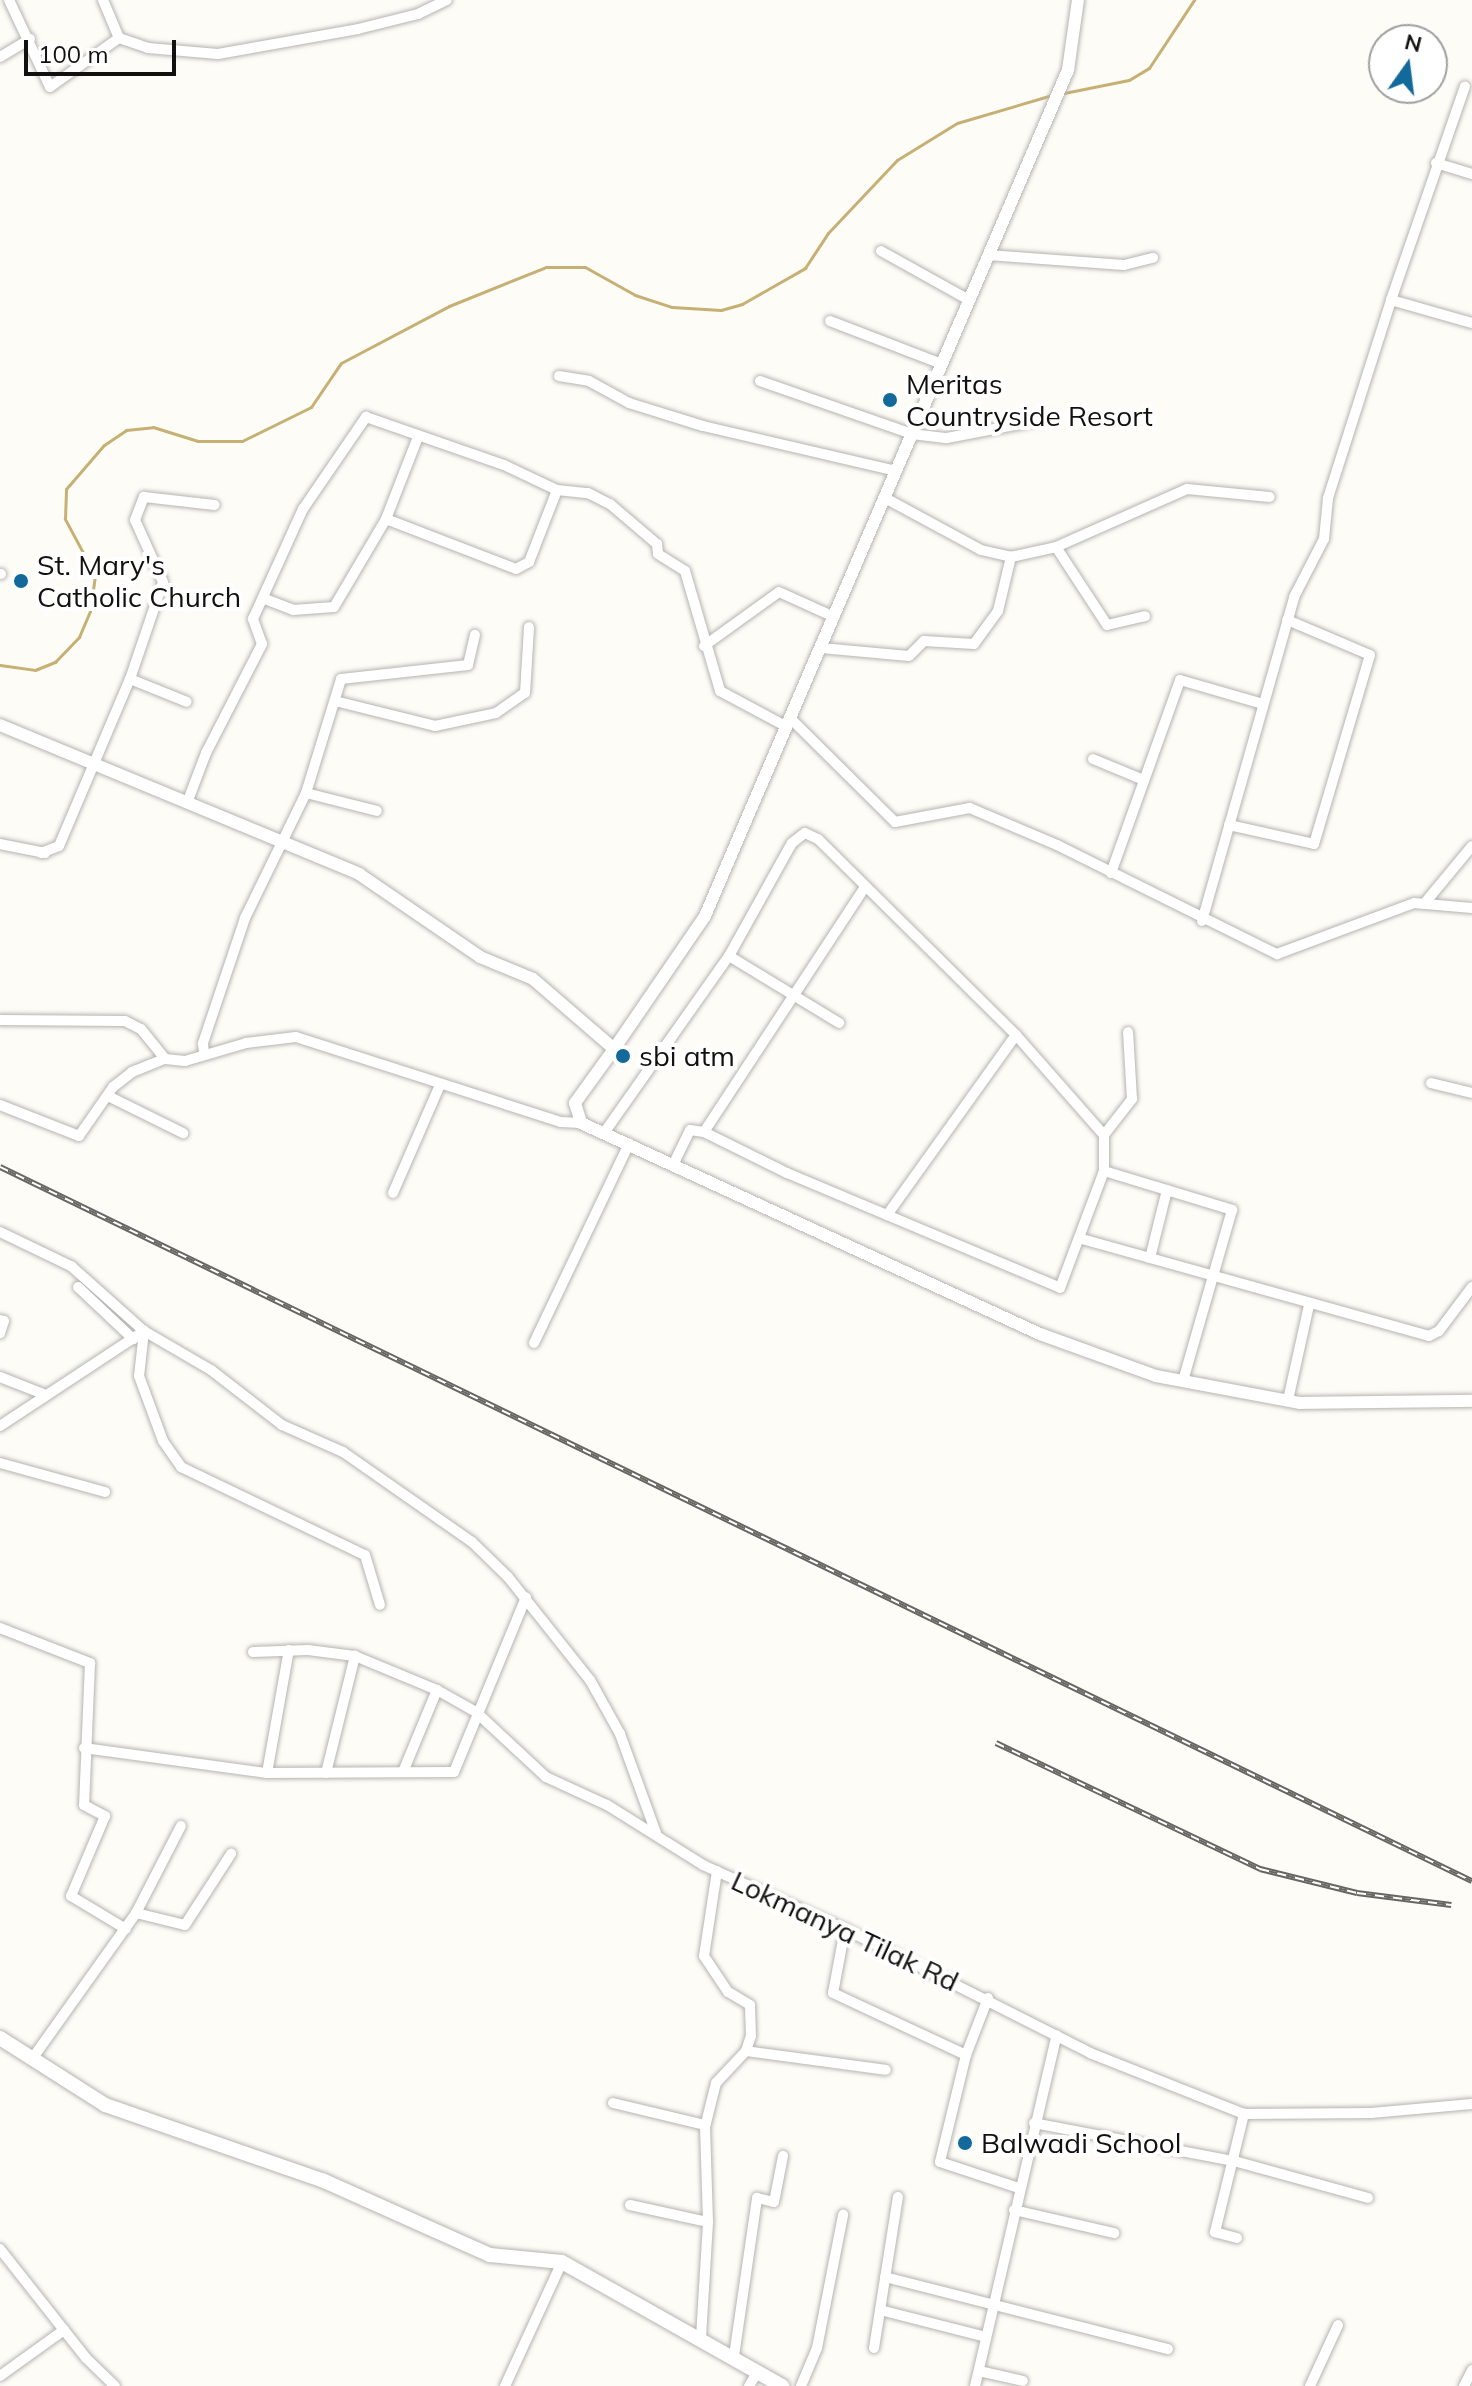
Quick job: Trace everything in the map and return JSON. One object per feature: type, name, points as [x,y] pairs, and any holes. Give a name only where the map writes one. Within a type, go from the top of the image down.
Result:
[{"type":"main road","points":[[0,2038],[105,2105],[322,2180],[490,2255],[562,2262],[701,2337],[782,2386]]},
{"type":"street","points":[[9,0],[50,87],[119,38]]},
{"type":"street","points":[[103,0],[119,38],[148,48],[218,54],[358,29],[418,14],[447,0]]},
{"type":"street","points":[[581,1123],[575,1103],[705,916],[1068,70],[1078,0]]},
{"type":"street","points":[[0,57],[30,39]]},
{"type":"street","points":[[1202,921],[1287,620],[1324,539],[1328,498],[1436,163],[1465,86]]},
{"type":"street","points":[[1436,163],[1472,174]]},
{"type":"street","points":[[881,251],[969,300]]},
{"type":"street","points":[[988,255],[1124,265],[1153,258]]},
{"type":"street","points":[[1391,300],[1472,323]]},
{"type":"street","points":[[830,321],[942,364]]},
{"type":"street","points":[[559,376],[589,381],[629,403],[703,426],[896,471]]},
{"type":"street","points":[[760,381],[912,434],[947,438],[1052,418]]},
{"type":"street","points":[[187,803],[206,753],[262,644],[253,619],[265,599],[303,509],[359,422],[366,417],[504,465],[557,490],[588,493],[610,504],[657,544],[658,554],[685,571],[704,646],[720,691],[789,723],[895,822],[970,808],[1111,873],[1202,921],[1277,954],[1414,903],[1472,908]]},
{"type":"street","points":[[265,599],[293,610],[334,607],[386,519],[418,437]]},
{"type":"street","points":[[885,498],[981,550],[1011,557],[1056,547],[1187,489],[1270,497]]},
{"type":"street","points":[[386,519],[516,569],[529,562],[557,490]]},
{"type":"street","points":[[41,853],[59,846],[91,763],[130,679],[163,582],[135,520],[144,497],[215,505]]},
{"type":"street","points":[[1056,547],[1107,625],[1145,616]]},
{"type":"street","points":[[821,648],[909,656],[924,641],[974,644],[998,611],[1011,557]]},
{"type":"street","points":[[704,646],[779,592],[834,617]]},
{"type":"street","points":[[1229,825],[1314,844],[1370,655],[1287,620]]},
{"type":"street","points":[[335,701],[435,726],[496,713],[525,693],[529,627]]},
{"type":"street","points":[[204,1053],[245,918],[306,793],[341,679],[356,674],[468,665],[475,635]]},
{"type":"street","points":[[130,679],[187,702]]},
{"type":"street","points":[[1111,873],[1141,779],[1180,680],[1263,704]]},
{"type":"street","points":[[0,725],[359,874],[480,957],[533,979],[614,1049]]},
{"type":"street","points":[[1093,759],[1141,779]]},
{"type":"street","points":[[306,793],[377,811]]},
{"type":"street","points":[[604,1133],[729,956],[792,843],[805,833],[818,839],[864,888],[1016,1035],[1104,1135]]},
{"type":"street","points":[[0,844],[53,855]]},
{"type":"street","points":[[1424,904],[1472,846]]},
{"type":"street","points":[[704,1132],[864,888]]},
{"type":"street","points":[[729,956],[839,1023]]},
{"type":"street","points":[[0,1020],[125,1021],[141,1029],[165,1059]]},
{"type":"street","points":[[673,1165],[690,1130],[704,1132],[887,1215],[1060,1288],[1082,1239],[1086,1212],[1104,1171],[1104,1135],[1132,1099],[1128,1032]]},
{"type":"street","points":[[887,1215],[1016,1035]]},
{"type":"street","points":[[0,1105],[79,1136],[108,1096],[132,1072],[165,1059],[185,1061],[204,1053],[296,1037],[561,1122],[581,1123],[1040,1334],[1183,1381],[1288,1400],[1472,1401]]},
{"type":"street","points":[[1431,1083],[1472,1093]]},
{"type":"street","points":[[393,1193],[440,1085]]},
{"type":"street","points":[[108,1096],[183,1133]]},
{"type":"street","points":[[534,1343],[629,1144]]},
{"type":"street","points":[[1104,1171],[1232,1210],[1216,1276],[1183,1381]]},
{"type":"street","points":[[1150,1258],[1167,1190]]},
{"type":"street","points":[[0,1232],[71,1266],[144,1331],[211,1370],[282,1425],[343,1452],[472,1542],[526,1597],[590,1680],[620,1734],[656,1833]]},
{"type":"street","points":[[1082,1239],[1309,1305],[1429,1336],[1439,1331],[1472,1287]]},
{"type":"street","points":[[78,1287],[133,1339]]},
{"type":"street","points":[[1288,1400],[1309,1305]]},
{"type":"street","points":[[0,1320],[4,1321],[0,1333]]},
{"type":"street","points":[[0,1426],[144,1331]]},
{"type":"street","points":[[144,1331],[139,1376],[163,1441],[181,1467],[365,1555],[380,1605]]},
{"type":"street","points":[[0,1377],[46,1395]]},
{"type":"street","points":[[0,1463],[105,1492]]},
{"type":"street","points":[[84,1748],[267,1773],[454,1772],[476,1712],[526,1597]]},
{"type":"street","points":[[0,1628],[90,1663],[84,1748],[84,1805],[105,1816],[71,1896],[126,1929]]},
{"type":"street","points":[[267,1773],[289,1650]]},
{"type":"street","name":"Lokmanya Tilak Rd","points":[[253,1652],[289,1650],[355,1656],[437,1690],[476,1712],[546,1777],[656,1833],[717,1871],[845,1929],[1057,2035],[1244,2114],[1371,2113],[1472,2104]]},
{"type":"street","points":[[326,1773],[355,1656]]},
{"type":"street","points":[[403,1772],[437,1690]]},
{"type":"street","points":[[32,2059],[126,1929],[181,1826]]},
{"type":"street","points":[[136,1913],[185,1925],[231,1854]]},
{"type":"street","points":[[701,2337],[708,2222],[705,2125],[716,2083],[746,2051],[750,2005],[728,1992],[704,1956],[717,1871]]},
{"type":"street","points":[[845,1929],[833,1993],[966,2055]]},
{"type":"street","points":[[988,1998],[966,2055],[940,2162],[1019,2188]]},
{"type":"street","points":[[975,2386],[1057,2035]]},
{"type":"street","points":[[746,2051],[886,2070]]},
{"type":"street","points":[[613,2103],[705,2125]]},
{"type":"street","points":[[1237,2238],[1215,2232],[1244,2114]]},
{"type":"street","points":[[1034,2123],[1234,2161],[1368,2198]]},
{"type":"street","points":[[734,2356],[757,2198],[774,2202],[783,2156]]},
{"type":"street","points":[[874,2348],[898,2197]]},
{"type":"street","points":[[630,2205],[708,2222]]},
{"type":"street","points":[[1014,2210],[1114,2233]]},
{"type":"street","points":[[801,2386],[817,2348],[843,2215]]},
{"type":"street","points":[[0,2249],[64,2330],[115,2386]]},
{"type":"street","points":[[505,2386],[562,2262]]},
{"type":"street","points":[[885,2277],[1168,2349]]},
{"type":"street","points":[[880,2310],[986,2337]]},
{"type":"street","points":[[1310,2386],[1338,2325]]},
{"type":"street","points":[[0,2376],[64,2330]]},
{"type":"street","points":[[1464,2386],[1472,2370]]},
{"type":"street","points":[[749,2386],[758,2371]]},
{"type":"street","points":[[979,2371],[1023,2381]]},
{"type":"waterway","points":[[1064,93],[1129,80],[1149,68],[1194,0]]},
{"type":"waterway","points":[[0,665],[35,670],[55,662],[79,637],[90,611],[95,575],[65,519],[66,489],[104,445],[126,430],[153,427],[198,441],[242,441],[311,407],[341,363],[449,306],[546,267],[585,267],[635,295],[672,307],[721,310],[742,304],[805,268],[828,233],[897,160],[957,123],[1052,95]]},
{"type":"railway","points":[[0,1167],[1472,1881]]},
{"type":"railway","points":[[996,1743],[1260,1869],[1357,1893],[1451,1905]]},
{"type":"place","name":"Meritas Countryside Resort","points":[[890,400]]},
{"type":"place","name":"St. Mary's Catholic Church","points":[[21,581]]},
{"type":"place","name":"sbi atm","points":[[623,1056]]},
{"type":"place","name":"Balwadi School","points":[[965,2143]]}]
